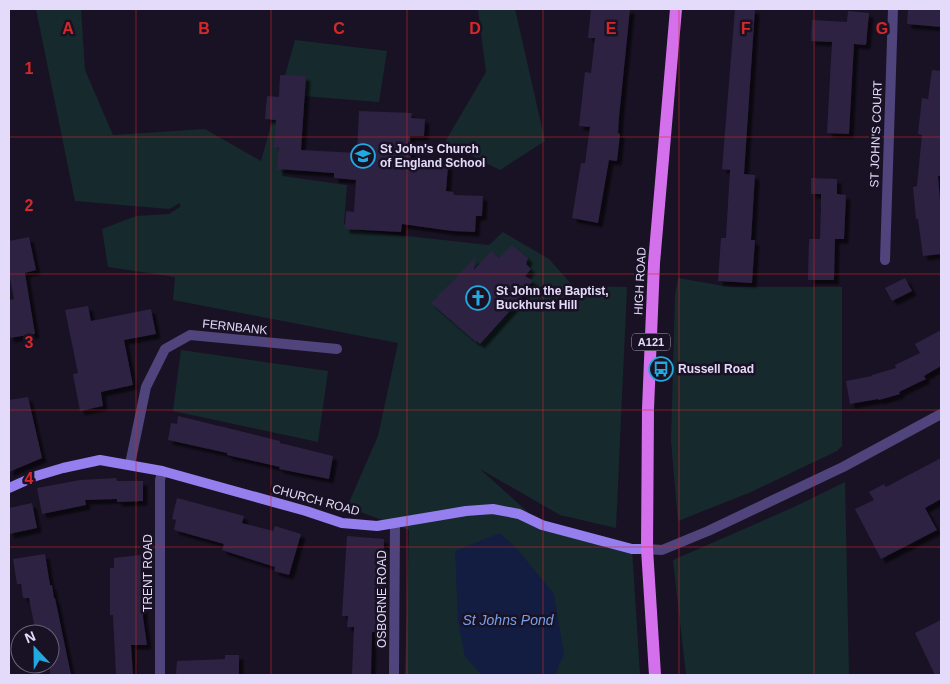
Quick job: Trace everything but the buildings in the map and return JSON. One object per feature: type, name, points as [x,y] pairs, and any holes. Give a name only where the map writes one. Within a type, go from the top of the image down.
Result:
[{"type":"main road","name":"HIGH ROAD","points":[[655,675],[647,549],[648,409],[654,263],[676,9]]},
{"type":"street","name":"ST JOHN'S COURT","points":[[885,260],[893,9]]},
{"type":"street","name":"FERNBANK","points":[[130,464],[146,387],[165,348],[190,335],[337,349]]},
{"type":"street","points":[[647,549],[662,550],[717,528],[835,471],[941,414]]},
{"type":"street","name":"CHURCH ROAD","points":[[9,488],[36,476],[79,463],[100,460],[162,471],[299,508],[342,523],[377,526],[466,511],[493,509],[519,514],[542,525],[632,549],[647,549]]},
{"type":"street","name":"TRENT ROAD","points":[[160,675],[160,480],[162,471]]},
{"type":"street","name":"OSBORNE ROAD","points":[[394,675],[395,523]]},
{"type":"green space","points":[[36,9],[81,9],[85,70],[113,135],[205,129],[261,161],[295,40],[387,51],[379,102],[303,96],[289,160],[282,176],[347,185],[344,224],[361,231],[489,245],[503,232],[549,259],[573,286],[627,287],[616,528],[560,515],[480,469],[542,525],[632,549],[640,675],[405,675],[409,530],[347,507],[378,436],[398,343],[173,300],[175,277],[108,267],[102,229],[136,216],[169,214],[180,207],[180,203],[169,209],[75,201]]},
{"type":"green space","points":[[478,9],[515,9],[545,141],[500,170],[445,142],[486,72]]},
{"type":"green space","points":[[678,278],[730,287],[842,287],[842,446],[837,451],[751,492],[678,521],[671,441],[675,295]]},
{"type":"green space","points":[[181,350],[328,371],[318,442],[173,411]]},
{"type":"green space","points":[[845,482],[849,675],[686,675],[673,560],[794,507]]},
{"type":"water","name":"St Johns Pond","points":[[500,533],[518,550],[554,594],[564,654],[555,675],[482,675],[465,657],[458,621],[455,551]]},
{"type":"place","name":"St John's Church of England School","points":[[363,156]]},
{"type":"place","name":"St John the Baptist, Buckhurst Hill","points":[[478,298]]},
{"type":"place","name":"Russell Road","points":[[661,369]]}]
